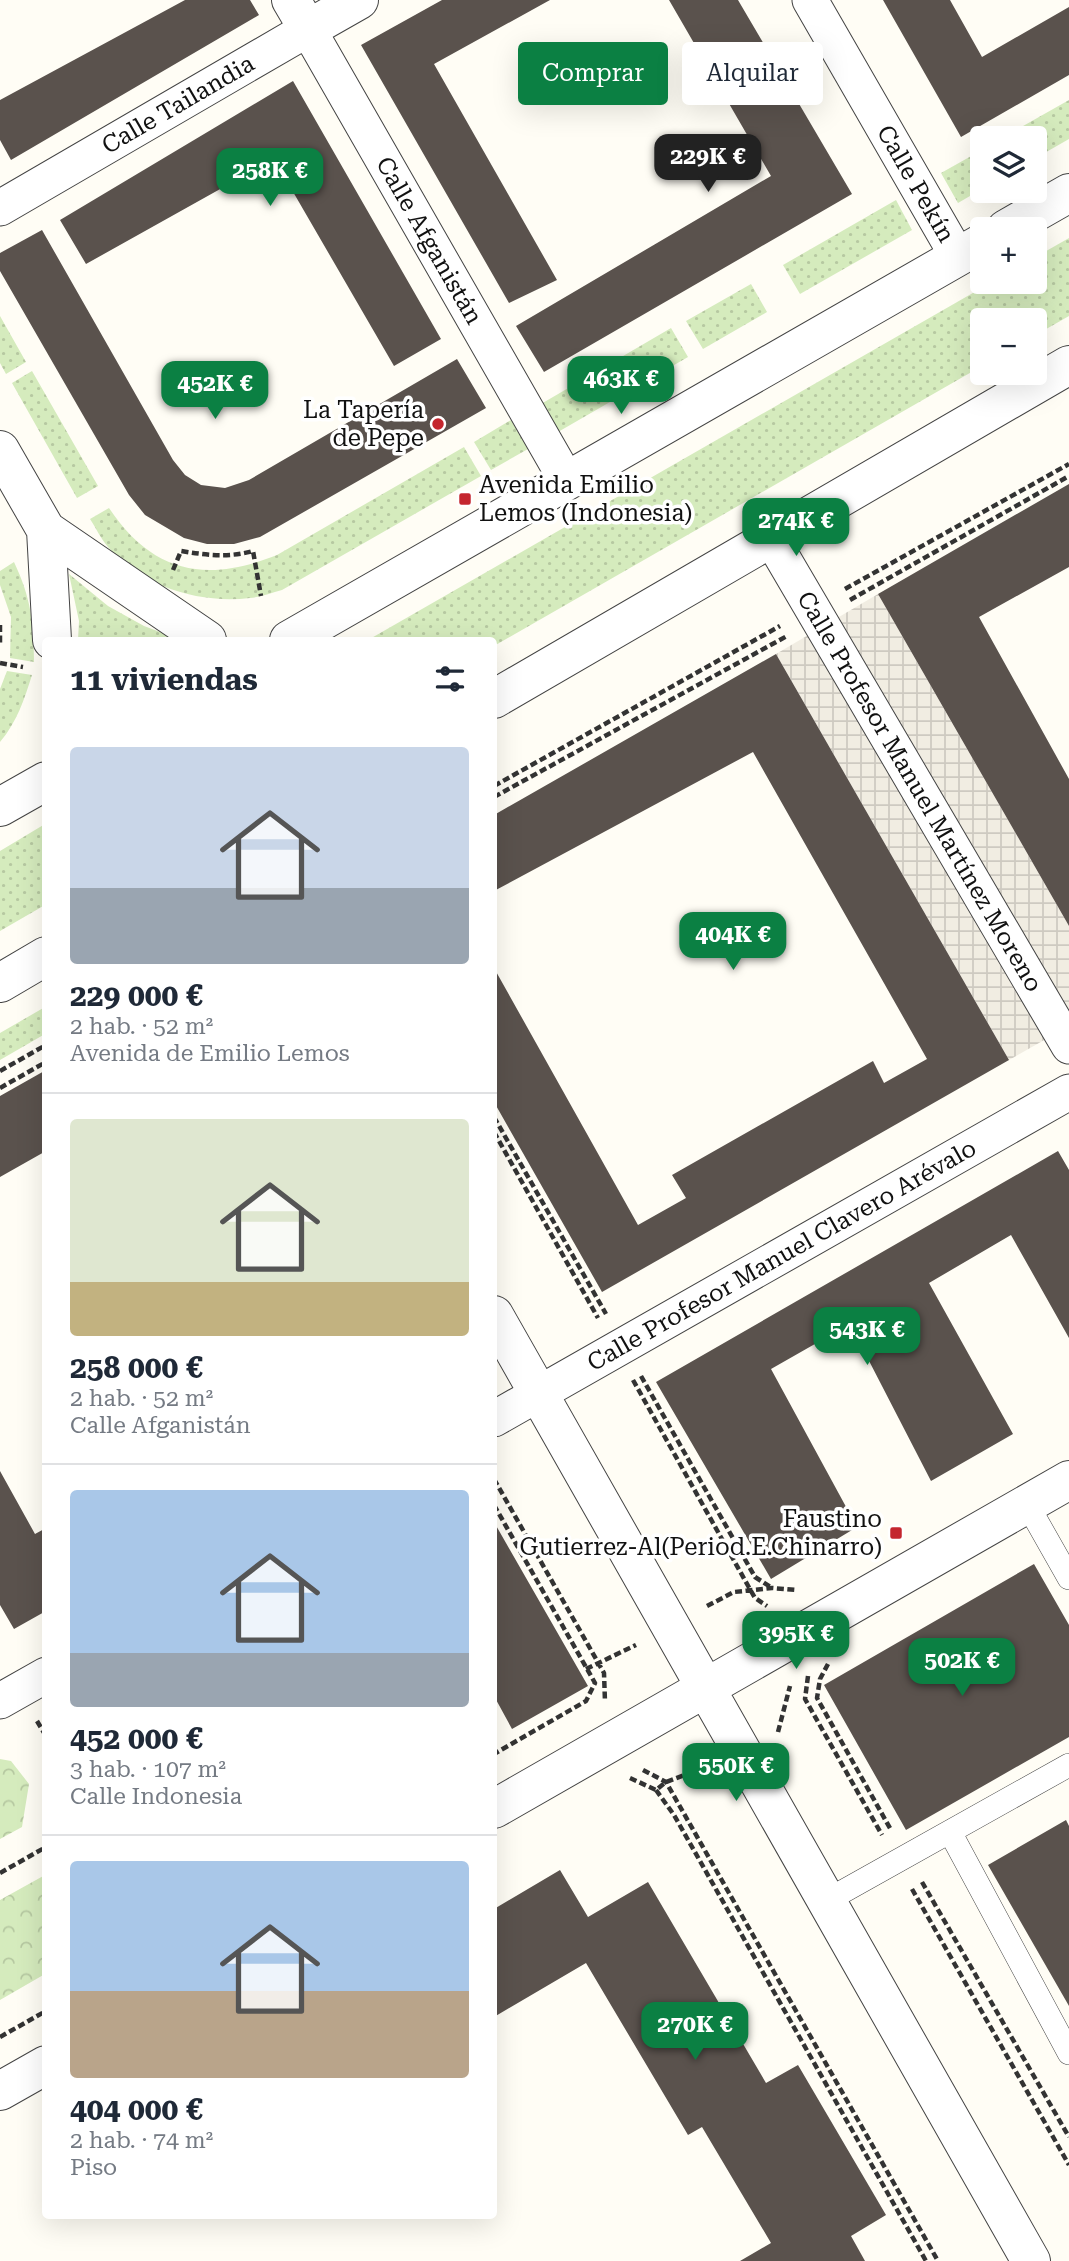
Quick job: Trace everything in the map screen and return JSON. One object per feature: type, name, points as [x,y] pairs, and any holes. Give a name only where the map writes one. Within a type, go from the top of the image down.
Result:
[{"type":"street","name":"Calle Tailandia","points":[[0,208],[300,15],[359,0]]},
{"type":"street","name":"Calle Pekín","points":[[810,0],[970,250]]},
{"type":"street","name":"Calle Afganistán","points":[[300,15],[568,481]]},
{"type":"street","points":[[1027,217],[1069,193]]},
{"type":"street","points":[[294,637],[970,250]]},
{"type":"street","points":[[497,697],[1069,365]]},
{"type":"street","points":[[0,450],[46,530],[203,637]]},
{"type":"street","points":[[43,637],[46,530]]},
{"type":"street","name":"Calle Profesor Manuel Martínez Moreno","points":[[771,538],[1069,1046]]},
{"type":"street","points":[[0,807],[42,782]]},
{"type":"street","points":[[0,983],[42,959]]},
{"type":"street","name":"Calle Profesor Manuel Clavero Arévalo","points":[[497,1417],[1066,1100]]},
{"type":"street","points":[[497,1320],[1031,2261]]},
{"type":"street","points":[[497,1807],[1069,1480]]},
{"type":"street","points":[[0,1701],[42,1677]]},
{"type":"street","points":[[0,2091],[42,2067]]},
{"type":"lane","points":[[1027,1504],[1069,1578]]},
{"type":"lane","points":[[826,1901],[906,1867],[950,1832],[1066,1773]]},
{"type":"lane","points":[[950,1832],[1069,2053]]},
{"type":"path","points":[[497,795],[818,619],[1069,476]]},
{"type":"path","points":[[171,575],[181,551],[214,556],[239,555],[253,551],[261,596]]},
{"type":"path","points":[[0,625],[0,645]]},
{"type":"path","points":[[0,663],[42,654]]},
{"type":"path","points":[[0,1071],[42,1047]]},
{"type":"path","points":[[0,1088],[42,1064]]},
{"type":"path","points":[[497,1484],[604,1673],[605,1707]]},
{"type":"path","points":[[497,1510],[594,1683],[586,1701],[497,1752]]},
{"type":"path","points":[[707,1606],[734,1592],[772,1588],[796,1588],[801,1597]]},
{"type":"path","points":[[586,1669],[636,1645]]},
{"type":"path","points":[[830,1661],[820,1679],[817,1698],[893,1833]]},
{"type":"path","points":[[808,1675],[805,1699],[1069,2137]]},
{"type":"path","points":[[638,1767],[666,1782],[938,2261]]},
{"type":"path","points":[[656,1790],[666,1782],[706,1767]]},
{"type":"path","points":[[623,1776],[656,1790],[674,1815],[926,2261]]},
{"type":"path","points":[[0,1873],[42,1849]]},
{"type":"path","points":[[906,1867],[1069,2165]]},
{"type":"path","points":[[0,2037],[42,2013]]},
{"type":"green space","points":[[1069,100],[1069,139],[1047,152],[1047,126],[1023,126]]},
{"type":"green space","points":[[970,157],[970,196],[958,203],[941,173]]},
{"type":"green space","points":[[896,200],[912,230],[800,294],[783,265]]},
{"type":"green space","points":[[1069,238],[1069,316],[1047,329],[1047,308],[970,308],[970,373],[497,644],[497,637],[373,637],[971,294],[1047,294],[1047,251]]},
{"type":"green space","points":[[751,284],[767,312],[703,349],[686,321]]},
{"type":"green space","points":[[0,316],[26,362],[6,374],[0,363]]},
{"type":"green space","points":[[671,328],[688,357],[558,432],[541,404]]},
{"type":"green space","points":[[32,371],[98,486],[77,498],[12,383]]},
{"type":"green space","points":[[511,420],[528,449],[491,470],[474,442]]},
{"type":"green space","points":[[464,447],[481,476],[282,590],[258,597],[211,598],[173,590],[155,582],[122,561],[105,544],[90,519],[109,508],[144,547],[163,559],[183,567],[227,569],[277,555]]},
{"type":"green space","points":[[14,562],[30,611],[34,662],[10,658],[11,617],[0,585],[0,571]]},
{"type":"green space","points":[[69,574],[108,606],[144,626],[173,637],[78,637],[79,621]]},
{"type":"green space","points":[[7,671],[32,675],[15,719],[0,742],[0,689]]},
{"type":"green space","points":[[42,826],[42,907],[0,931],[0,851]]},
{"type":"green space","points":[[42,1009],[42,1036],[0,1060],[0,1033]]},
{"type":"green space","points":[[0,1759],[11,1761],[29,1784],[22,1827],[0,1839]]},
{"type":"green space","points":[[42,1877],[42,1976],[0,2000],[0,1900]]},
{"type":"shaded area","points":[[878,594],[1069,926],[1069,1026],[1009,1060],[776,654]]},
{"type":"building","points":[[185,0],[250,0],[259,15],[11,160],[0,140],[0,100]]},
{"type":"building","points":[[442,0],[550,0],[434,64],[557,280],[509,303],[361,45]]},
{"type":"building","points":[[669,0],[738,0],[763,42],[693,42]]},
{"type":"building","points":[[883,0],[950,0],[982,57],[1069,7],[1069,75],[980,126],[970,126],[970,132],[961,137]]},
{"type":"building","points":[[293,81],[441,339],[394,366],[274,159],[86,264],[60,220]]},
{"type":"building","points":[[730,105],[800,105],[852,194],[544,372],[516,326],[771,176]]},
{"type":"building","points":[[42,230],[173,460],[185,475],[201,485],[225,488],[249,480],[457,359],[486,408],[260,537],[234,544],[207,544],[184,538],[145,515],[129,495],[0,271],[0,253]]},
{"type":"building","points":[[1069,484],[1069,567],[979,617],[1069,779],[1069,926],[878,594]]},
{"type":"building","points":[[776,654],[1009,1060],[602,1292],[497,1107],[497,973],[638,1225],[686,1198],[672,1175],[873,1061],[884,1083],[927,1059],[753,752],[497,889],[497,813]]},
{"type":"building","points":[[42,1072],[42,1153],[0,1177],[0,1096]]},
{"type":"building","points":[[1058,1151],[1069,1170],[1069,1338],[1011,1235],[929,1283],[1013,1434],[931,1481],[850,1324],[771,1369],[857,1527],[771,1579],[656,1382]]},
{"type":"building","points":[[0,1471],[35,1534],[42,1530],[42,1613],[14,1629],[0,1605]]},
{"type":"building","points":[[497,1527],[588,1686],[512,1729],[497,1702]]},
{"type":"building","points":[[1034,1564],[1069,1625],[1069,1737],[906,1830],[824,1685]]},
{"type":"building","points":[[1066,1820],[1069,1826],[1069,2006],[988,1865]]},
{"type":"building","points":[[560,1870],[588,1917],[648,1882],[766,2083],[798,2065],[886,2215],[851,2236],[865,2261],[740,2261],[771,2243],[702,2127],[688,2135],[586,1963],[497,2015],[497,1907]]},
{"type":"place","name":"La Tapería de Pepe","points":[[438,424]]},
{"type":"place","name":"Avenida Emilio Lemos (Indonesia)","points":[[465,499]]},
{"type":"place","name":"Faustino Gutierrez-Al(Period.E.Chinarro)","points":[[896,1533]]}]
